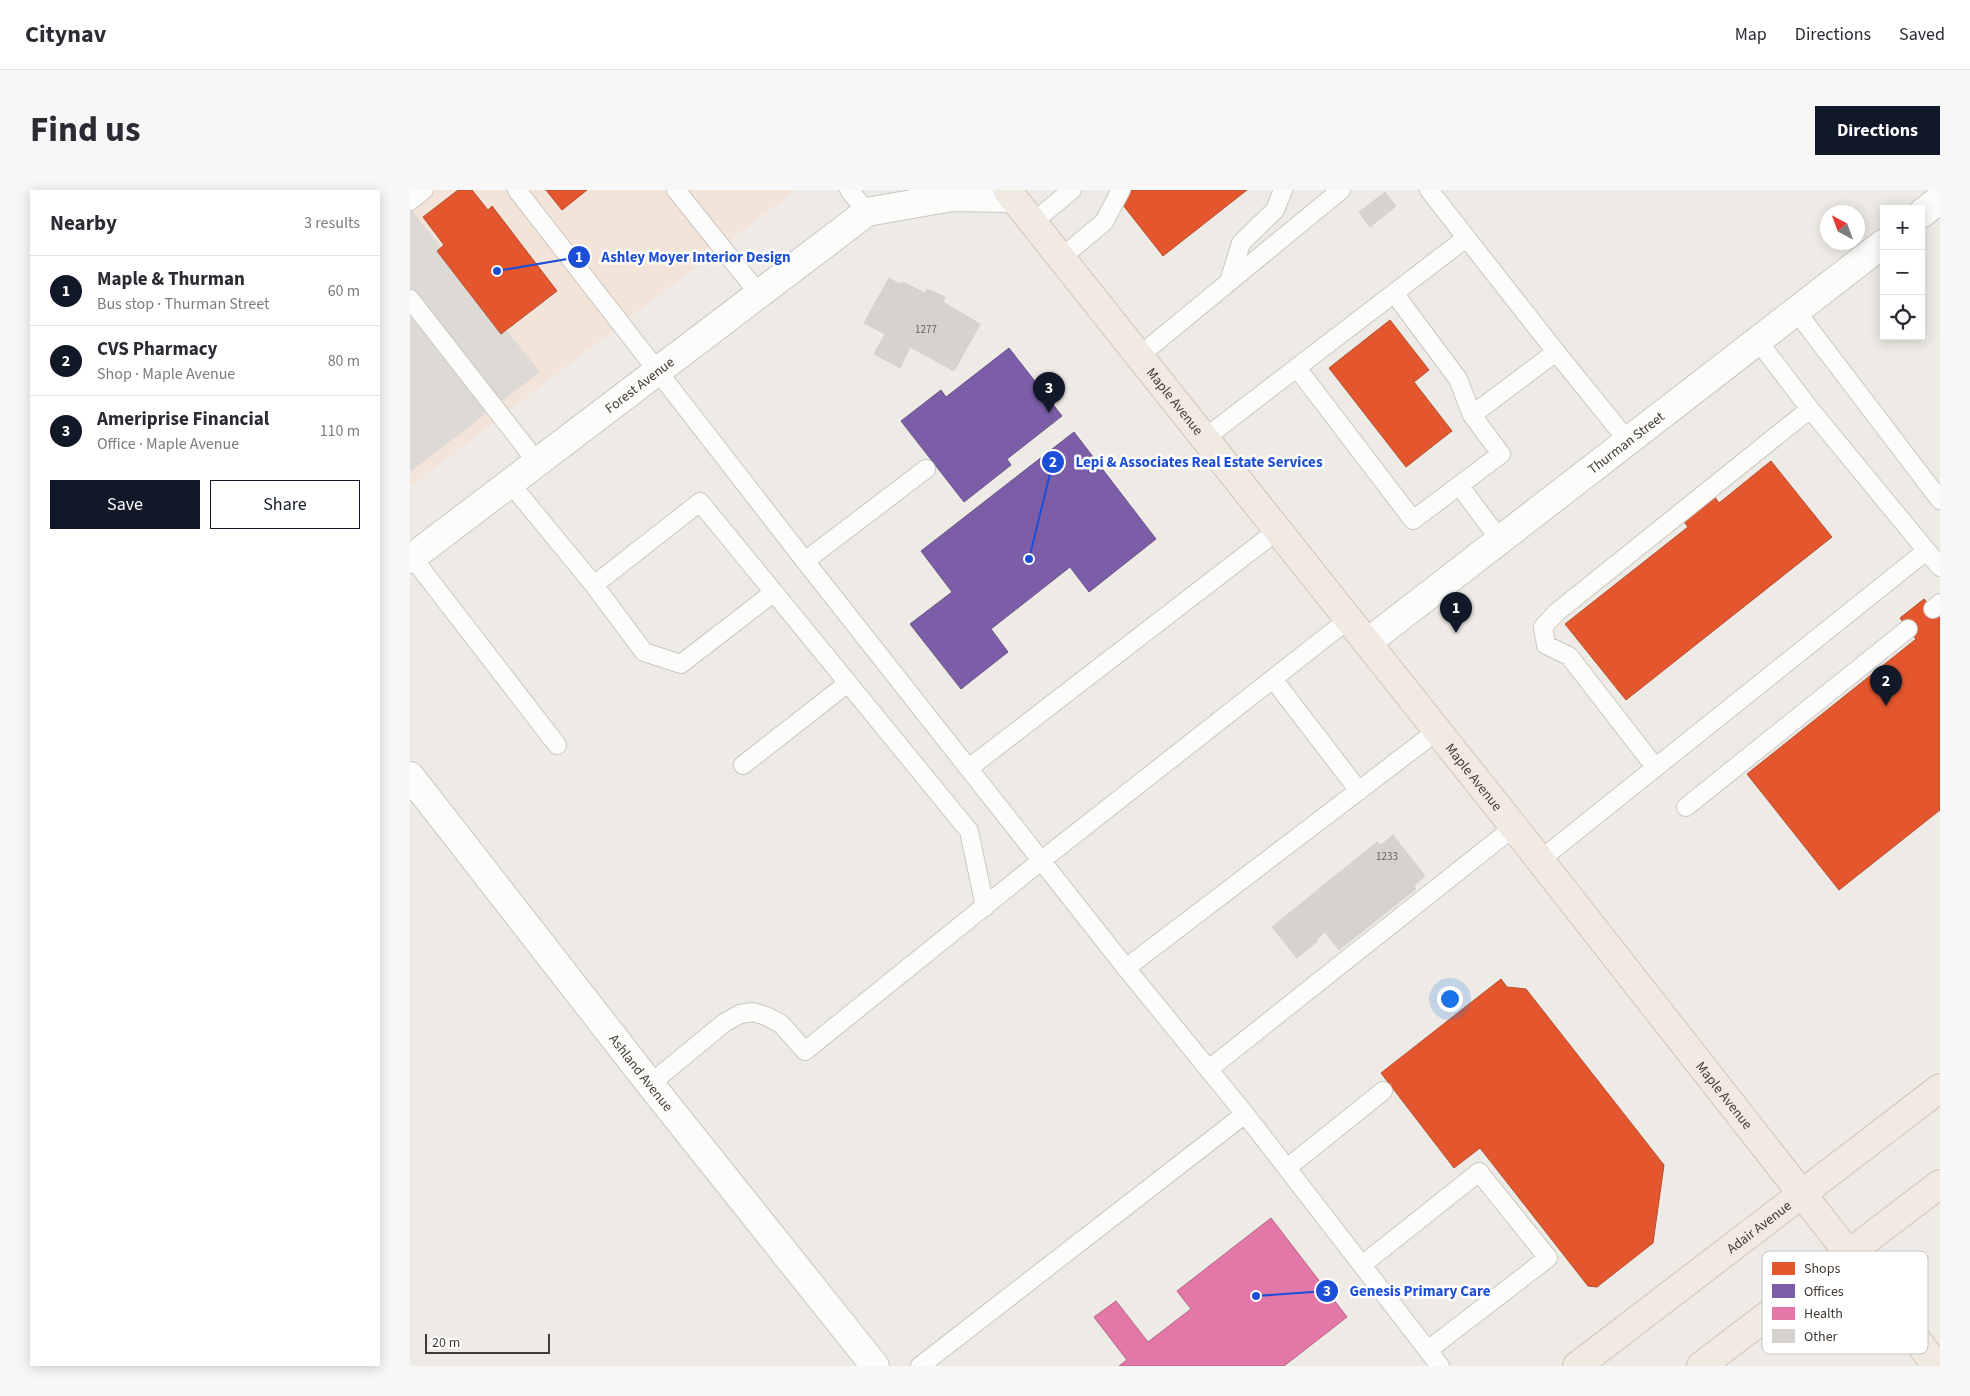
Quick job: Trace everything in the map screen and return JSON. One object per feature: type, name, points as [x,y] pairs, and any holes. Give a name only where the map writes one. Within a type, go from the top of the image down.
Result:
[{"type":"main road","name":"Maple Avenue","points":[[1010,194],[1368,642],[1847,1251]]},
{"type":"main road","name":"Adair Avenue","points":[[1577,1366],[1940,1088]]},
{"type":"main road","points":[[1853,1251],[1940,1184]]},
{"type":"main road","points":[[1702,1366],[1762,1320]]},
{"type":"main road","name":"Maple Avenue","points":[[1928,1354],[1937,1366]]},
{"type":"street","name":"Forest Avenue","points":[[411,558],[759,294],[872,201],[1010,194]]},
{"type":"street","points":[[1925,211],[1940,199]]},
{"type":"street","name":"Thurman Street","points":[[1368,642],[1880,246]]},
{"type":"street","name":"Ashland Avenue","points":[[410,776],[650,1084],[875,1366]]},
{"type":"lane","points":[[410,201],[424,190]]},
{"type":"lane","points":[[517,190],[804,561],[1126,968],[1209,1069],[1440,1366]]},
{"type":"lane","points":[[676,190],[759,294]]},
{"type":"lane","points":[[849,190],[872,201]]},
{"type":"lane","points":[[1033,222],[1072,190]]},
{"type":"lane","points":[[1061,258],[1104,222],[1121,190]]},
{"type":"lane","points":[[1228,283],[1241,243],[1275,210],[1283,190]]},
{"type":"lane","points":[[1139,356],[1341,190]]},
{"type":"lane","points":[[1429,190],[1628,441]]},
{"type":"lane","points":[[1205,438],[1466,238]]},
{"type":"lane","points":[[1297,368],[1413,520],[1501,454],[1472,415],[1458,379],[1394,294]]},
{"type":"lane","points":[[410,299],[537,462]]},
{"type":"lane","points":[[1796,311],[1940,500]]},
{"type":"lane","points":[[1758,341],[1810,409],[1940,567]]},
{"type":"lane","points":[[1472,415],[1556,352]]},
{"type":"lane","points":[[1656,767],[1569,656],[1546,645],[1543,627],[1557,612],[1810,409]]},
{"type":"lane","points":[[804,561],[926,469]]},
{"type":"lane","points":[[510,483],[594,585],[644,652],[681,664],[773,593]]},
{"type":"lane","points":[[1459,485],[1500,540]]},
{"type":"lane","points":[[594,585],[700,502],[970,831],[985,907]]},
{"type":"lane","points":[[969,768],[1278,530]]},
{"type":"lane","points":[[1540,860],[1926,551]]},
{"type":"lane","points":[[411,558],[557,746]]},
{"type":"lane","points":[[650,1084],[724,1023],[740,1014],[753,1012],[781,1024],[804,1051],[1042,860],[1349,619]]},
{"type":"lane","points":[[1686,807],[1908,629]]},
{"type":"lane","points":[[1273,679],[1359,791]]},
{"type":"lane","points":[[743,765],[848,683]]},
{"type":"lane","points":[[1126,968],[1438,731]]},
{"type":"lane","points":[[1209,1069],[1514,827]]},
{"type":"lane","points":[[1287,1168],[1383,1092]]},
{"type":"lane","points":[[920,1366],[1244,1114]]},
{"type":"lane","points":[[1362,1265],[1479,1172],[1548,1258],[1428,1350]]},
{"type":"shaded area","points":[[410,190],[796,190],[410,487]]},
{"type":"shaded area","points":[[410,208],[540,372],[410,472]]},
{"type":"building: Shops","points":[[458,190],[472,190],[488,210],[492,206],[557,291],[501,334],[437,251],[444,245],[423,217]]},
{"type":"building: Shops","points":[[546,190],[587,190],[562,210]]},
{"type":"building: Shops","points":[[1132,190],[1247,190],[1163,256],[1119,200]]},
{"type":"building: Shops","points":[[1390,320],[1429,370],[1414,382],[1452,431],[1406,467],[1329,368]]},
{"type":"building: Shops","points":[[1771,461],[1832,537],[1626,700],[1565,624],[1688,527],[1679,515],[1710,490],[1719,503]]},
{"type":"building: Shops","points":[[1924,599],[1940,618],[1940,810],[1839,890],[1747,774],[1916,639],[1900,618]]},
{"type":"building: Shops","points":[[1501,979],[1507,987],[1526,989],[1664,1165],[1653,1243],[1597,1287],[1588,1286],[1480,1148],[1454,1168],[1381,1073]]},
{"type":"building: Offices","points":[[1009,348],[1062,416],[1007,459],[1011,465],[964,502],[901,421],[941,390],[946,397]]},
{"type":"building: Offices","points":[[1074,432],[1156,539],[1089,592],[1070,567],[991,629],[1008,652],[961,689],[910,624],[952,592],[921,551]]},
{"type":"building: Health","points":[[1271,1218],[1347,1317],[1284,1366],[1119,1366],[1127,1360],[1094,1317],[1116,1301],[1148,1342],[1191,1309],[1177,1291]]},
{"type":"building: Other","points":[[1385,192],[1396,206],[1370,227],[1359,212]]},
{"type":"building: Other","points":[[889,278],[899,284],[903,282],[925,293],[927,289],[945,297],[943,302],[980,324],[954,371],[910,347],[900,368],[874,354],[885,334],[864,323]]},
{"type":"building: Other","points":[[1393,835],[1425,876],[1414,886],[1416,889],[1339,950],[1325,932],[1317,939],[1317,942],[1297,958],[1272,927],[1377,842],[1381,845]]},
{"type":"place","name":"Ashley Moyer Interior Design","points":[[497,271]]},
{"type":"place","name":"Ameriprise Financial","points":[[1049,413]]},
{"type":"place","name":"Lepi & Associates Real Estate Services","points":[[1029,559]]},
{"type":"place","name":"Maple & Thurman","points":[[1456,633]]},
{"type":"place","name":"CVS Pharmacy","points":[[1886,706]]},
{"type":"place","name":"Genesis Primary Care","points":[[1256,1296]]}]
